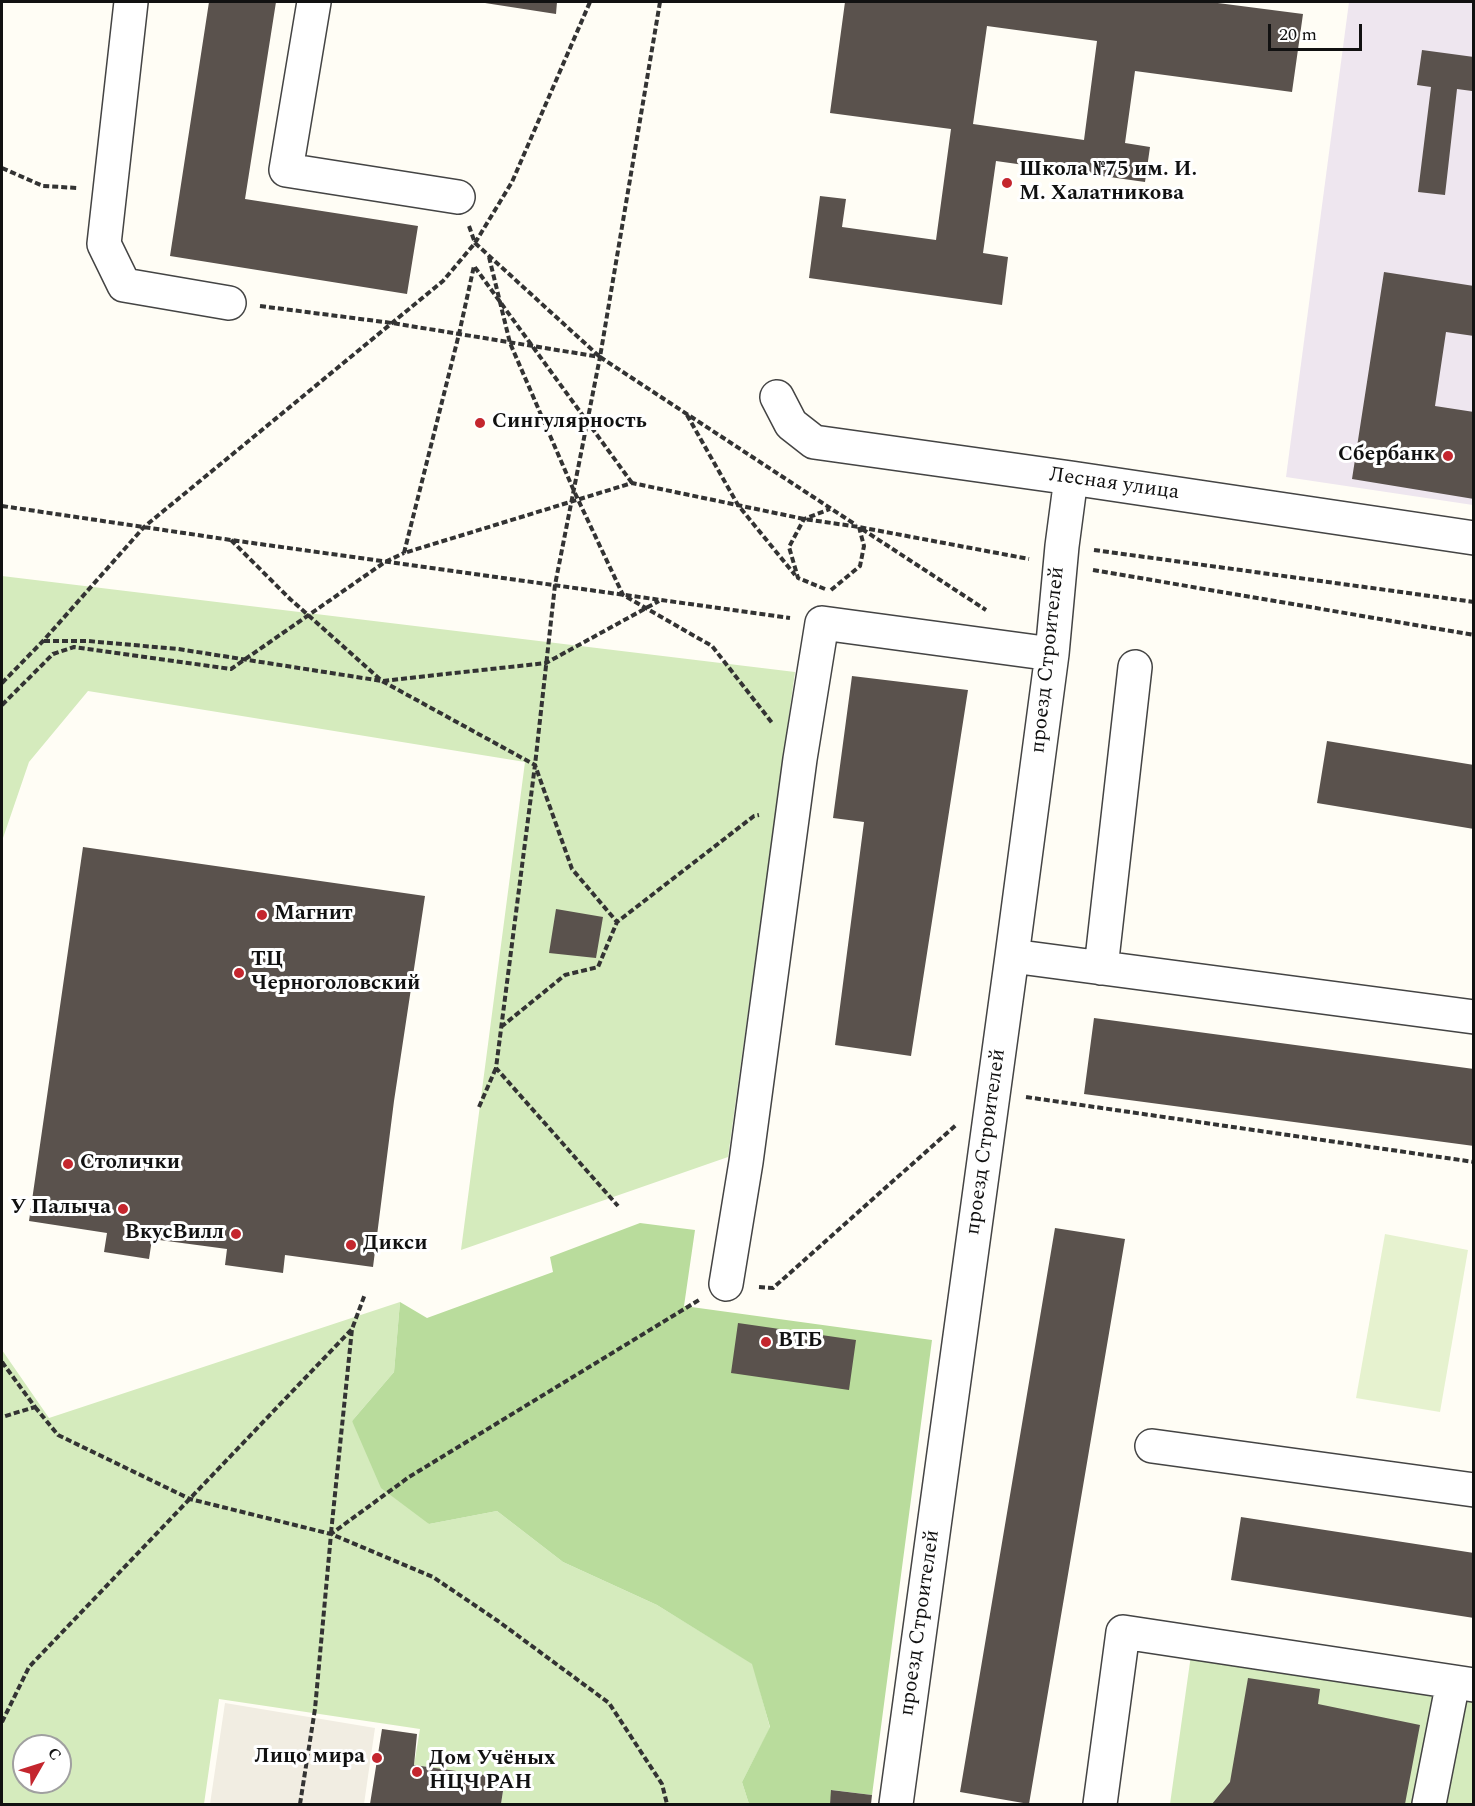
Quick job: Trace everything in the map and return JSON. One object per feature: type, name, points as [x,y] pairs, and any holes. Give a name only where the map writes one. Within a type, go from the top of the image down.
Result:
[{"type":"street","points":[[131,2],[104,244],[124,285],[229,303]]},
{"type":"street","points":[[314,2],[286,170],[458,198]]},
{"type":"street","name":"Лесная улица","points":[[777,397],[791,424],[814,442],[1473,538]]},
{"type":"street","name":"проезд Строителей","points":[[896,1804],[1052,654],[1071,478]]},
{"type":"street","points":[[726,1284],[746,1162],[800,759],[822,622],[1052,654]]},
{"type":"street","points":[[1101,968],[1135,667]]},
{"type":"street","points":[[1012,956],[1473,1017]]},
{"type":"street","points":[[1152,1446],[1473,1490]]},
{"type":"street","points":[[1100,1804],[1123,1632],[1463,1684],[1429,1804]]},
{"type":"path","points":[[2,683],[144,527],[443,281],[475,243],[512,182],[590,2]]},
{"type":"path","points":[[479,1107],[496,1068],[535,765],[555,585],[600,357],[660,2]]},
{"type":"path","points":[[2,168],[43,186],[110,191]]},
{"type":"path","points":[[458,198],[475,243],[600,357],[994,616]]},
{"type":"path","points":[[489,257],[510,343],[578,500],[623,595],[712,646],[800,759]]},
{"type":"path","points":[[2,705],[53,654],[74,646],[231,669],[385,562],[404,553],[632,483],[474,266],[404,553]]},
{"type":"path","points":[[229,303],[392,323],[600,357]]},
{"type":"path","points":[[687,414],[738,505],[798,578],[830,591],[860,566],[864,546],[859,527]]},
{"type":"path","points":[[2,506],[385,562],[822,622]]},
{"type":"path","points":[[798,578],[789,547],[804,519],[831,509]]},
{"type":"path","points":[[231,540],[382,681],[535,765],[572,868],[617,922]]},
{"type":"path","points":[[1062,546],[1473,602]]},
{"type":"path","points":[[43,640],[88,641],[178,649],[382,681],[546,663],[660,600]]},
{"type":"path","points":[[501,1028],[566,975],[598,967],[617,922],[754,816],[795,802]]},
{"type":"path","points":[[496,1068],[618,1206]]},
{"type":"path","points":[[331,1534],[408,1477],[726,1284],[773,1288],[993,1092],[1473,1162]]},
{"type":"path","points":[[300,1804],[315,1709],[352,1329],[366,1294]]},
{"type":"path","points":[[2,1722],[29,1667],[352,1329]]},
{"type":"path","points":[[2,1362],[58,1435],[190,1499],[331,1534],[433,1577],[498,1621],[609,1703],[662,1784],[667,1804]]},
{"type":"path","points":[[2,1417],[35,1407]]},
{"type":"shaded area","points":[[1349,2],[1473,2],[1473,505],[1286,477]]},
{"type":"shaded area","points":[[225,1703],[375,1728],[364,1804],[210,1804]]},
{"type":"green space","points":[[2,576],[795,672],[728,1157],[461,1250],[525,762],[88,691],[29,762],[2,841]]},
{"type":"green space","points":[[640,1223],[695,1230],[684,1306],[932,1340],[872,1795],[832,1790],[830,1804],[749,1804],[742,1782],[770,1727],[752,1664],[657,1605],[563,1562],[497,1511],[429,1524],[381,1488],[352,1421],[394,1372],[400,1302],[427,1318],[553,1272],[550,1257]]},
{"type":"green space","points":[[1385,1234],[1468,1250],[1440,1412],[1356,1398]]},
{"type":"green space","points":[[400,1302],[394,1372],[352,1421],[429,1524],[497,1511],[563,1562],[657,1605],[753,1664],[770,1728],[742,1782],[749,1804],[501,1804],[505,1779],[414,1765],[420,1729],[219,1699],[204,1804],[2,1804],[2,1350],[49,1418]]},
{"type":"green space","points":[[1191,1655],[1473,1695],[1473,1804],[1170,1804]]},
{"type":"building","points":[[209,2],[276,2],[245,199],[418,226],[407,294],[170,256]]},
{"type":"building","points":[[557,2],[556,14],[485,3]]},
{"type":"building","points":[[845,2],[1210,2],[1303,14],[1292,92],[1135,71],[1125,143],[1150,147],[1145,182],[996,161],[983,253],[1008,257],[1002,305],[809,278],[820,196],[846,199],[842,227],[936,240],[951,129],[830,113]],"holes":[[[987,26],[1097,41],[1084,140],[973,124]]]},
{"type":"building","points":[[1422,50],[1474,57],[1472,91],[1457,89],[1445,195],[1418,192],[1431,87],[1417,85]]},
{"type":"building","points":[[1384,272],[1474,286],[1474,336],[1446,332],[1435,406],[1474,412],[1474,499],[1352,479]]},
{"type":"building","points":[[852,676],[968,690],[911,1056],[835,1045],[864,822],[833,818]]},
{"type":"building","points":[[1327,741],[1474,765],[1474,829],[1317,803]]},
{"type":"building","points":[[83,847],[425,896],[394,1101],[373,1267],[285,1255],[283,1273],[225,1265],[227,1249],[152,1239],[149,1259],[104,1252],[107,1233],[29,1221]]},
{"type":"building","points":[[556,909],[603,917],[596,958],[549,953]]},
{"type":"building","points":[[1094,1018],[1474,1069],[1474,1146],[1084,1094]]},
{"type":"building","points":[[1055,1228],[1125,1239],[1029,1804],[960,1792]]},
{"type":"building","points":[[738,1323],[856,1340],[849,1390],[731,1373]]},
{"type":"building","points":[[1241,1517],[1474,1553],[1474,1618],[1231,1580]]},
{"type":"building","points":[[1248,1678],[1320,1689],[1318,1704],[1420,1725],[1405,1804],[1212,1804],[1230,1782]]},
{"type":"building","name":"Дом Учёных НЦЧ РАН","points":[[382,1729],[417,1734],[414,1765],[505,1778],[501,1804],[370,1804]]},
{"type":"building","points":[[831,1790],[872,1795],[871,1804],[830,1804]]},
{"type":"place","name":"Школа №75 им. И. М. Халатникова","points":[[1007,183]]},
{"type":"place","name":"Сингулярность","points":[[480,423]]},
{"type":"place","name":"Сбербанк","points":[[1448,456]]},
{"type":"place","name":"Магнит","points":[[262,915]]},
{"type":"place","name":"ТЦ Черноголовский","points":[[239,973]]},
{"type":"place","name":"Столички","points":[[68,1164]]},
{"type":"place","name":"У Палыча","points":[[123,1209]]},
{"type":"place","name":"ВкусВилл","points":[[236,1234]]},
{"type":"place","name":"Дикси","points":[[351,1245]]},
{"type":"place","name":"ВТБ","points":[[766,1342]]},
{"type":"place","name":"Лицо мира","points":[[377,1758]]},
{"type":"place","name":"Дом Учёных НЦЧ РАН","points":[[417,1772]]}]
